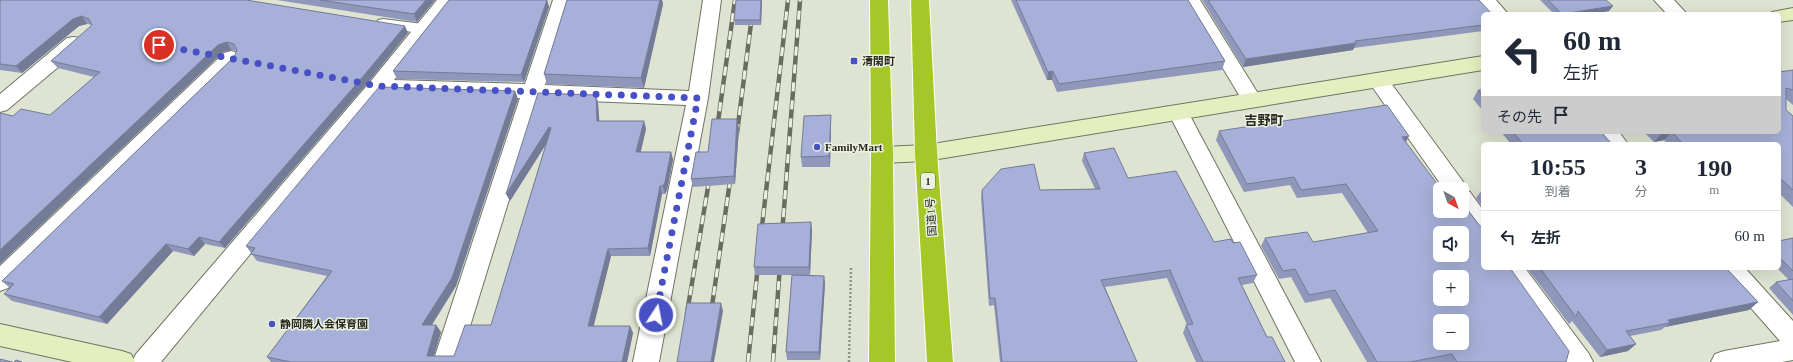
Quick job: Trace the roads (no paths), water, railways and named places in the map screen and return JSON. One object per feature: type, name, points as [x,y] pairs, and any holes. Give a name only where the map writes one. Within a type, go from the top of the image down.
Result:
[{"type":"highway","points":[[879,0],[882,155],[882,362]]},
{"type":"highway","name":"国道1号","points":[[920,0],[926,153],[940,362]]},
{"type":"street","points":[[145,362],[378,86],[447,0]]},
{"type":"street","points":[[446,362],[562,0]]},
{"type":"street","points":[[646,362],[698,98],[712,0]]},
{"type":"street","points":[[1191,0],[1252,100]]},
{"type":"street","points":[[1486,0],[1497,12]]},
{"type":"street","points":[[1663,0],[1676,12]]},
{"type":"street","points":[[1781,16],[1793,14]]},
{"type":"street","points":[[0,105],[87,31]]},
{"type":"street","points":[[0,281],[231,58]]},
{"type":"street","points":[[882,155],[926,153],[1481,63]]},
{"type":"street","points":[[1378,80],[1451,182]]},
{"type":"street","points":[[378,86],[698,98]]},
{"type":"street","points":[[1178,112],[1308,362]]},
{"type":"street","points":[[1609,134],[1615,142]]},
{"type":"street","points":[[1469,208],[1481,224]]},
{"type":"street","points":[[1513,270],[1580,362]]},
{"type":"street","points":[[1732,270],[1793,338]]},
{"type":"street","points":[[0,335],[122,362]]},
{"type":"street","points":[[1724,362],[1793,349]]},
{"type":"lane","points":[[370,21],[423,29]]},
{"type":"railway","points":[[717,129],[735,0]]},
{"type":"railway","points":[[737,133],[754,0]]},
{"type":"railway","points":[[761,235],[788,0]]},
{"type":"railway","points":[[782,235],[800,0]]},
{"type":"railway","points":[[711,313],[731,174]]},
{"type":"railway","points":[[687,313],[710,175]]},
{"type":"railway","points":[[748,362],[758,265]]},
{"type":"railway","points":[[773,362],[780,265]]},
{"type":"place","name":"清閑町","points":[[854,61]]},
{"type":"place","name":"FamilyMart","points":[[817,147]]},
{"type":"place","name":"静岡隣人会保育園","points":[[272,324]]},
{"type":"district","name":"吉野町","points":[[1264,120]]}]
